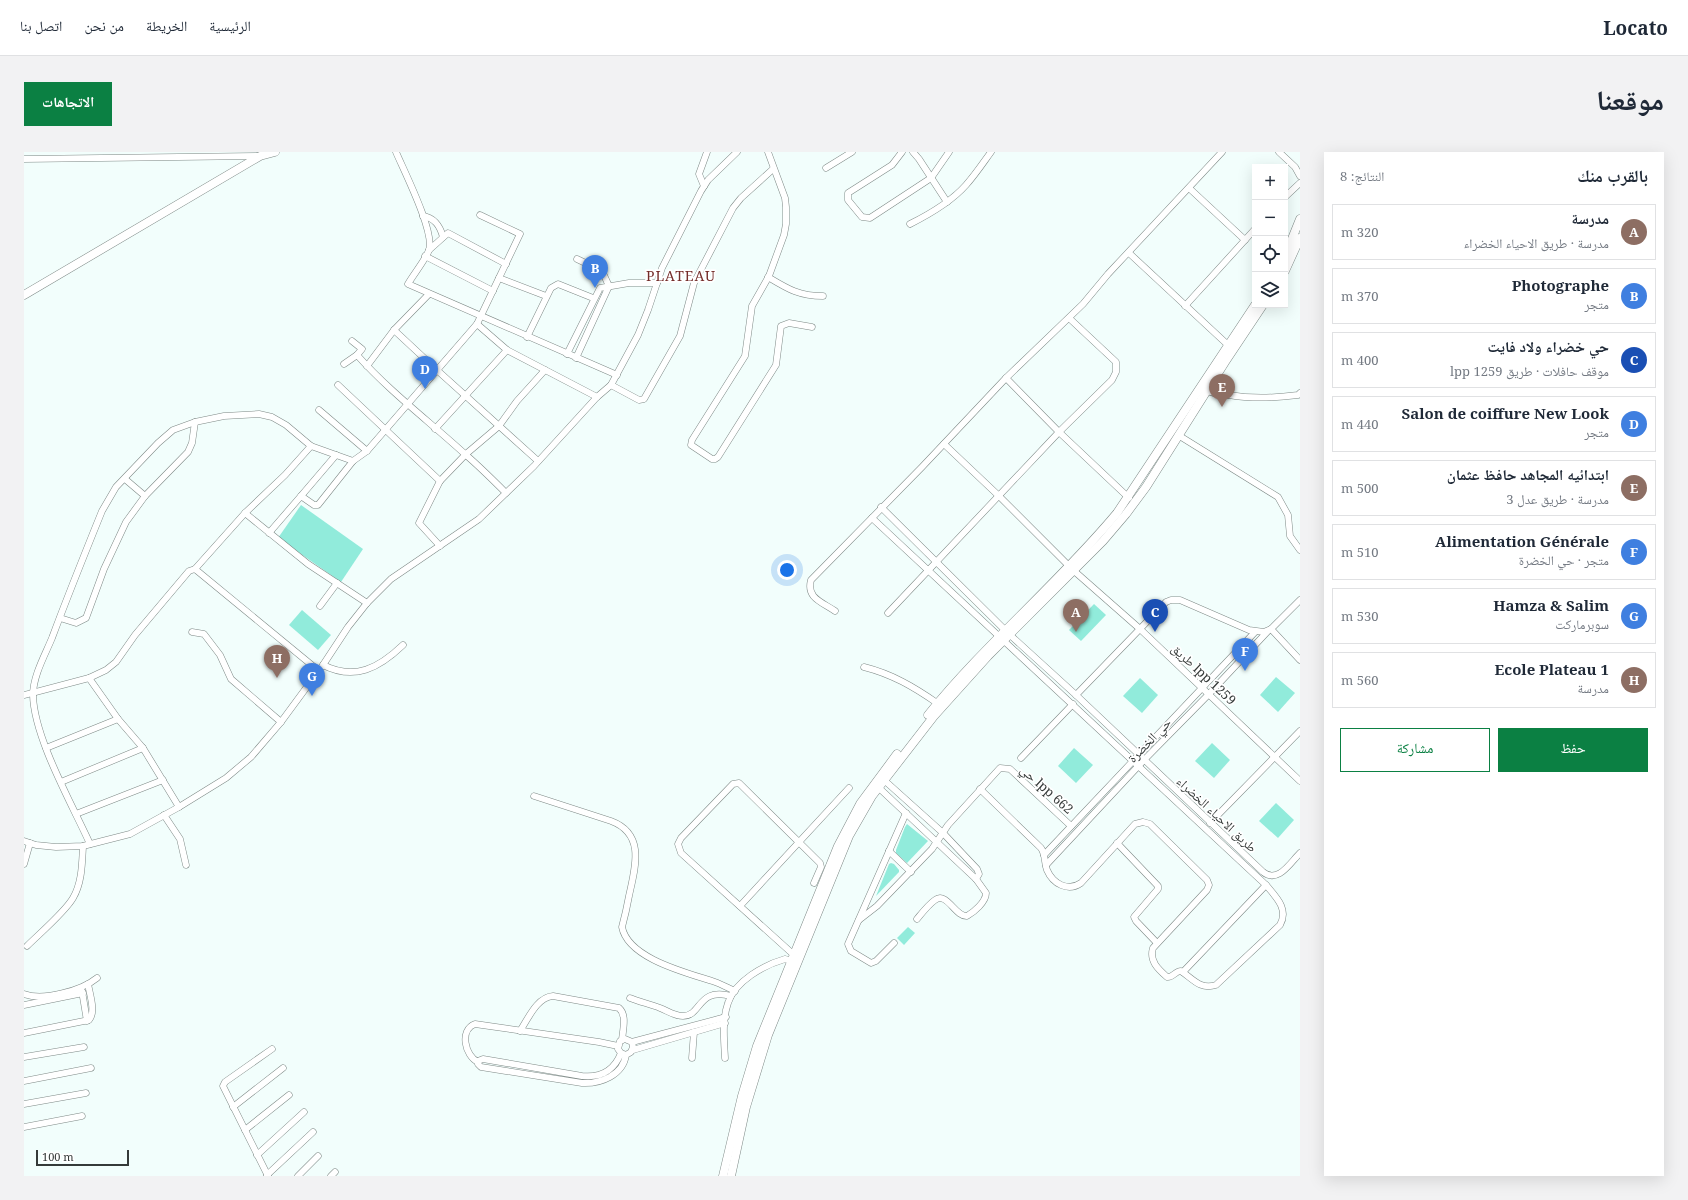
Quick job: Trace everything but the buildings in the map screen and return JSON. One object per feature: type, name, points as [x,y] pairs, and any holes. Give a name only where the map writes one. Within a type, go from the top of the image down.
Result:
[{"type":"main road","points":[[24,295],[260,156],[275,152]]},
{"type":"main road","points":[[1288,249],[1300,220]]},
{"type":"main road","points":[[1288,265],[1300,240]]},
{"type":"main road","points":[[1071,568],[1103,541],[1146,487],[1178,435],[1228,345],[1253,308]]},
{"type":"main road","points":[[1211,377],[1261,308]]},
{"type":"main road","points":[[723,1176],[751,1065],[838,846],[854,814],[873,784],[938,703],[1071,568],[1105,528],[1129,498],[1204,389]]},
{"type":"main road","points":[[730,1176],[748,1100],[768,1035],[849,836],[859,816],[878,787],[934,716],[1001,638]]},
{"type":"street","points":[[396,152],[423,216],[427,228],[429,250]]},
{"type":"street","points":[[704,186],[699,174],[707,152]]},
{"type":"street","points":[[24,864],[27,842],[56,848],[86,845],[130,834],[179,807],[226,778],[251,757],[282,722],[319,672],[348,626],[367,603],[391,580],[479,519],[538,461],[597,397],[611,386],[638,335],[662,268],[704,186],[708,180],[737,152]]},
{"type":"street","points":[[768,152],[773,169],[785,198],[787,216],[784,235],[768,277],[752,306],[745,356],[692,440],[691,445],[712,459],[718,457],[776,365],[782,326],[788,323],[812,327]]},
{"type":"street","points":[[826,168],[852,152]]},
{"type":"street","points":[[902,152],[892,165],[848,193],[848,200],[862,217],[870,218],[931,178],[949,152]]},
{"type":"street","points":[[912,152],[919,159],[947,202]]},
{"type":"street","points":[[910,224],[932,213],[947,202],[966,185],[991,152]]},
{"type":"street","points":[[835,611],[811,594],[809,588],[811,580],[944,444],[1006,378],[1069,318],[1222,152]]},
{"type":"street","points":[[1279,152],[1295,167],[1300,176]]},
{"type":"street","points":[[24,159],[260,156]]},
{"type":"street","points":[[611,386],[639,400],[644,399],[680,336],[694,283],[733,208],[741,198],[773,169]]},
{"type":"street","points":[[1288,194],[1300,183]]},
{"type":"street","points":[[1189,188],[1245,240]]},
{"type":"street","points":[[301,496],[314,505],[318,505],[353,460],[367,451],[438,371],[477,324],[520,234],[480,215]]},
{"type":"street","points":[[423,216],[429,217],[435,221],[444,237]]},
{"type":"street","points":[[1185,306],[1252,232]]},
{"type":"street","points":[[506,264],[448,233],[429,250],[408,284],[480,317],[499,323],[527,337],[617,375]]},
{"type":"street","points":[[1129,253],[1228,345]]},
{"type":"street","points":[[425,256],[493,291]]},
{"type":"street","points":[[577,259],[602,272],[609,286]]},
{"type":"street","points":[[768,277],[788,290],[800,294],[823,296]]},
{"type":"street","points":[[499,278],[546,296]]},
{"type":"street","points":[[567,354],[593,298],[600,288],[629,283],[657,283]]},
{"type":"street","points":[[527,337],[551,288],[558,284],[593,298]]},
{"type":"street","points":[[576,358],[609,286]]},
{"type":"street","points":[[367,366],[394,330],[429,294]]},
{"type":"street","points":[[888,613],[1059,432],[1112,380],[1116,372],[1116,362],[1069,318]]},
{"type":"street","points":[[477,324],[507,350],[597,397]]},
{"type":"street","points":[[394,330],[538,461]]},
{"type":"street","points":[[344,364],[357,355],[362,349],[352,341]]},
{"type":"street","points":[[435,429],[466,397],[507,350]]},
{"type":"street","points":[[357,355],[408,405],[466,454],[506,493]]},
{"type":"street","points":[[440,546],[419,523],[440,482],[466,454],[498,426],[517,401],[545,370]]},
{"type":"street","points":[[1211,377],[1228,395]]},
{"type":"street","points":[[1006,378],[1059,432],[1129,498]]},
{"type":"street","points":[[338,385],[440,482]]},
{"type":"street","points":[[1204,389],[1228,395],[1254,398],[1300,394]]},
{"type":"street","points":[[319,410],[367,451]]},
{"type":"street","points":[[27,946],[73,900],[78,887],[86,845],[76,814],[40,732],[34,709],[33,694],[37,677],[102,511],[116,486],[125,479],[158,443],[173,430],[195,422],[224,416],[259,414],[272,418],[286,425],[311,446],[353,460]]},
{"type":"street","points":[[60,618],[76,623],[86,618],[104,569],[126,522],[144,496],[188,452],[192,444],[195,422]]},
{"type":"street","points":[[1178,435],[1278,497],[1288,515],[1290,536],[1300,550]]},
{"type":"street","name":"طريق lpp 1259","points":[[944,444],[999,496],[1071,568],[1140,629],[1300,780]]},
{"type":"street","points":[[24,695],[33,694],[89,678],[106,670],[116,662],[135,636],[189,571],[195,569],[245,513],[285,475],[311,446]]},
{"type":"street","points":[[270,533],[336,455]]},
{"type":"street","points":[[125,479],[144,496]]},
{"type":"street","name":"طريق الاحياء الخضراء","points":[[881,507],[1007,632],[1266,874],[1276,876],[1284,870],[1300,853]]},
{"type":"street","points":[[245,513],[308,564],[367,603]]},
{"type":"street","points":[[872,518],[1266,885],[1281,903],[1283,909],[1280,926],[1216,985],[1211,987],[1202,986],[1183,972],[1178,971],[1171,977],[1167,977],[1153,962],[1153,948],[1207,890],[1208,882],[1150,824],[1147,822],[1139,822],[1135,824],[1081,883],[1073,887],[1061,885],[1048,872],[1041,848],[980,789]]},
{"type":"street","points":[[195,569],[319,672]]},
{"type":"street","points":[[320,606],[337,582]]},
{"type":"street","points":[[1076,695],[1166,602],[1175,600],[1254,632],[1269,630],[1300,600]]},
{"type":"street","points":[[1269,630],[1300,660]]},
{"type":"street","name":"حي الخضرة","points":[[1046,865],[1269,630]]},
{"type":"street","points":[[192,632],[204,634],[220,654],[231,680],[282,722]]},
{"type":"street","points":[[1044,855],[1254,632]]},
{"type":"street","points":[[323,665],[333,670],[360,672],[378,666],[390,658],[403,646]]},
{"type":"street","points":[[864,668],[883,672],[901,680],[938,703]]},
{"type":"street","points":[[89,678],[118,719],[143,748],[179,807]]},
{"type":"street","points":[[1021,758],[1073,704]]},
{"type":"street","points":[[46,748],[118,719]]},
{"type":"street","points":[[1210,823],[1300,731]]},
{"type":"street","points":[[61,782],[143,748]]},
{"type":"street","name":"حي lpp 662","points":[[859,920],[877,906],[911,872],[980,789],[998,770],[1007,768],[1071,826]]},
{"type":"street","points":[[76,814],[163,780]]},
{"type":"street","points":[[884,780],[943,834],[978,870],[979,874],[976,879]]},
{"type":"street","points":[[793,958],[740,906],[681,853],[678,848],[681,838],[736,782],[742,786],[821,865],[814,883]]},
{"type":"street","points":[[878,787],[986,890],[986,896],[969,916],[961,916],[945,900],[940,898],[934,900],[917,919]]},
{"type":"street","points":[[740,906],[849,788]]},
{"type":"street","points":[[534,796],[611,820],[625,828],[634,846],[636,859],[635,875],[622,927],[626,938],[638,950],[662,964],[695,977],[716,982],[733,994]]},
{"type":"street","points":[[894,943],[876,961],[869,963],[851,951],[849,947],[849,942],[906,813]]},
{"type":"street","points":[[164,815],[180,839],[186,865]]},
{"type":"street","points":[[1118,843],[1158,886],[1158,889],[1134,917],[1157,943]]},
{"type":"street","points":[[889,851],[911,872]]},
{"type":"street","points":[[1183,972],[1266,885]]},
{"type":"street","points":[[725,1058],[725,1020],[727,1004],[733,994],[749,978],[765,967],[785,959],[793,958]]},
{"type":"street","points":[[24,1005],[82,990],[97,978]]},
{"type":"street","points":[[24,1033],[86,1021],[91,1018],[92,1014],[88,984]]},
{"type":"street","points":[[24,994],[38,997],[82,990]]},
{"type":"street","points":[[82,990],[86,1021]]},
{"type":"street","points":[[630,998],[673,1014],[685,1016],[695,1010],[712,994],[733,994]]},
{"type":"street","points":[[520,1031],[540,1001],[546,997],[553,996],[618,1008],[624,1017],[622,1040],[618,1046]]},
{"type":"street","points":[[622,1040],[627,1039],[632,1042],[694,1032],[725,1020]]},
{"type":"street","points":[[624,1054],[618,1046],[478,1023],[471,1025],[467,1031],[466,1047],[470,1057],[478,1062],[480,1059],[483,1059],[578,1079],[608,1072],[624,1054],[633,1050],[670,1036],[725,1020]]},
{"type":"street","points":[[692,1058],[694,1032]]},
{"type":"street","points":[[632,1042],[633,1050]]},
{"type":"street","points":[[24,1057],[84,1047]]},
{"type":"street","points":[[272,1049],[224,1084],[223,1089],[246,1130],[267,1175],[313,1132]]},
{"type":"street","points":[[24,1081],[91,1068]]},
{"type":"street","points":[[233,1106],[283,1068]]},
{"type":"street","points":[[24,1104],[86,1093]]},
{"type":"street","points":[[246,1130],[289,1095]]},
{"type":"street","points":[[257,1155],[304,1112]]},
{"type":"street","points":[[24,1127],[82,1116]]},
{"type":"street","points":[[298,1176],[318,1156]]},
{"type":"green space","points":[[301,505],[363,549],[341,582],[278,538]]},
{"type":"green space","points":[[1094,604],[1106,615],[1081,641],[1069,630]]},
{"type":"green space","points":[[302,610],[331,635],[318,650],[289,625]]},
{"type":"green space","points":[[1276,677],[1295,693],[1278,712],[1260,695]]},
{"type":"green space","points":[[1140,678],[1158,695],[1142,713],[1123,696]]},
{"type":"green space","points":[[1212,743],[1230,760],[1214,778],[1195,761]]},
{"type":"green space","points":[[1074,748],[1093,765],[1076,783],[1058,766]]},
{"type":"green space","points":[[1276,803],[1294,820],[1278,838],[1259,821]]},
{"type":"green space","points":[[907,824],[928,841],[907,863],[896,853],[896,850]]},
{"type":"green space","points":[[889,864],[894,864],[899,872],[876,896]]},
{"type":"green space","points":[[908,927],[915,933],[904,945],[897,938]]},
{"type":"place","name":"Photographe","points":[[595,288]]},
{"type":"place","name":"Salon de coiffure New Look","points":[[425,389]]},
{"type":"place","name":"ابتدائيه المجاهد حافظ عثمان","points":[[1222,407]]},
{"type":"place","name":"مدرسة","points":[[1076,632]]},
{"type":"place","name":"حي خضراء ولاد فايت","points":[[1155,632]]},
{"type":"place","name":"Alimentation Générale","points":[[1245,671]]},
{"type":"place","name":"Ecole Plateau 1","points":[[277,678]]},
{"type":"place","name":"Hamza & Salim","points":[[312,696]]},
{"type":"district","name":"PLATEAU","points":[[681,275]]}]
